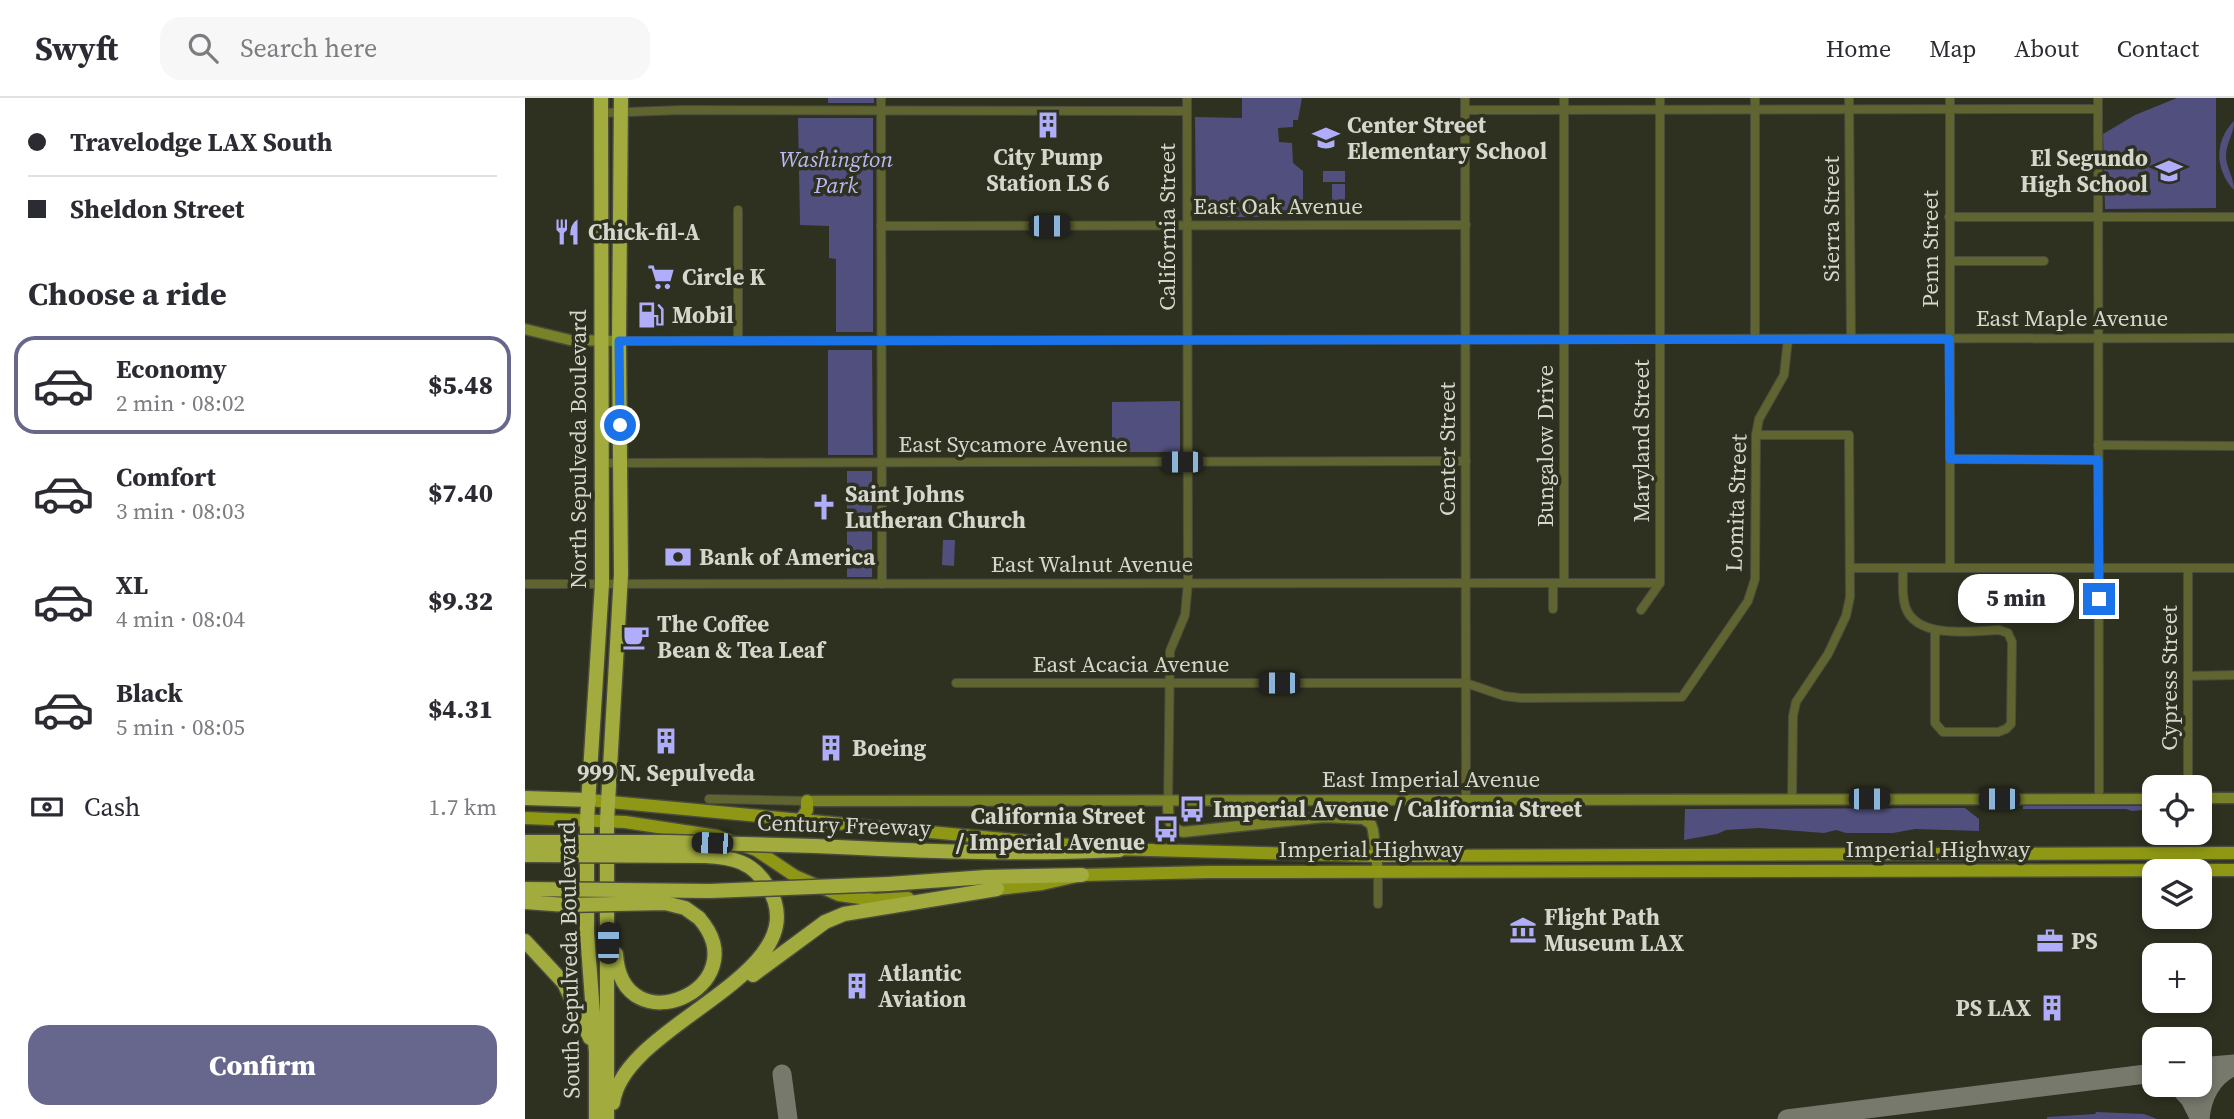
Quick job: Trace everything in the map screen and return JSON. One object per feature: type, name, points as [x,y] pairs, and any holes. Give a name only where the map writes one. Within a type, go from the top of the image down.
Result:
[{"type":"highway","name":"North Sepulveda Boulevard","points":[[589,800],[602,584],[602,105]]},
{"type":"highway","name":"North Sepulveda Boulevard","points":[[608,802],[621,584],[621,105]]},
{"type":"highway","name":"Imperial Highway","points":[[525,798],[589,800]]},
{"type":"highway","name":"South Sepulveda Boulevard","points":[[589,800],[587,933],[596,1053],[596,1119]]},
{"type":"highway","name":"South Sepulveda Boulevard","points":[[608,802],[609,1119]]},
{"type":"highway","name":"Century Freeway","points":[[525,842],[667,842],[932,852],[1064,853],[1119,850]]},
{"type":"highway","points":[[525,855],[705,856],[737,860],[759,874],[773,898],[777,925],[768,948],[757,961],[646,1048],[630,1064],[619,1081],[609,1119]]},
{"type":"highway","points":[[525,889],[710,891],[986,877],[1082,875]]},
{"type":"highway","points":[[696,1011],[711,1005],[825,922],[844,914],[997,889]]},
{"type":"highway","points":[[525,902],[566,905],[665,903],[685,908],[699,918],[712,940],[711,969],[704,983],[692,994],[663,1003],[641,997],[629,989],[621,978],[608,915]]},
{"type":"highway","points":[[530,945],[564,984],[584,1022],[596,1053]]},
{"type":"main road","name":"Imperial Highway","points":[[589,800],[1119,850],[1211,850],[1299,856],[2234,853]]},
{"type":"main road","points":[[800,821],[805,815],[807,801]]},
{"type":"main road","name":"Imperial Highway","points":[[525,818],[607,821],[717,836],[756,850],[795,876],[839,895],[876,901],[1042,884],[1082,875],[1209,872],[2234,870]]},
{"type":"main road","points":[[1791,856],[1791,872]]},
{"type":"street","points":[[881,98],[882,584]]},
{"type":"street","name":"California Street","points":[[1187,98],[1188,582],[1185,615],[1170,651],[1169,822],[1182,832],[1325,817],[1363,819],[1371,824],[1373,830],[1378,904]]},
{"type":"street","name":"Center Street","points":[[1465,98],[1466,799]]},
{"type":"street","name":"Bungalow Drive","points":[[1564,98],[1564,583]]},
{"type":"street","name":"Maryland Street","points":[[1660,98],[1660,583]]},
{"type":"street","points":[[1755,98],[1755,339]]},
{"type":"street","name":"Sierra Street","points":[[1849,98],[1851,339]]},
{"type":"street","name":"Penn Street","points":[[1949,98],[1951,568]]},
{"type":"street","points":[[2098,98],[2099,799]]},
{"type":"street","points":[[602,105],[681,110],[1188,111]]},
{"type":"street","points":[[1465,110],[2098,109]]},
{"type":"street","points":[[738,341],[739,210]]},
{"type":"street","points":[[1949,217],[2234,217]]},
{"type":"street","name":"East Oak Avenue","points":[[881,226],[1466,225]]},
{"type":"street","points":[[1950,261],[2044,261]]},
{"type":"street","name":"East Maple Avenue","points":[[525,329],[570,340],[619,341],[2234,338]]},
{"type":"street","name":"Lomita Street","points":[[1682,697],[1748,601],[1755,579],[1756,435],[1759,419],[1784,375],[1788,339]]},
{"type":"street","points":[[1756,435],[1849,435],[1850,597],[1846,616],[1828,654],[1796,702],[1793,716],[1793,799]]},
{"type":"street","points":[[2098,445],[2234,446]]},
{"type":"street","points":[[1950,459],[2098,460]]},
{"type":"street","name":"East Sycamore Avenue","points":[[602,463],[1466,461]]},
{"type":"street","points":[[1851,568],[2234,568]]},
{"type":"street","points":[[1903,568],[1904,603],[1907,612],[1919,625],[1935,631],[1999,630],[2008,633],[2012,642],[2011,724],[2006,729],[1998,732],[1943,732],[1938,729],[1935,723],[1935,631]]},
{"type":"street","name":"Cypress Street","points":[[2188,568],[2188,775]]},
{"type":"street","points":[[1641,610],[1660,583]]},
{"type":"street","name":"East Walnut Avenue","points":[[525,584],[1660,583]]},
{"type":"street","points":[[1553,584],[1553,609]]},
{"type":"street","points":[[2188,676],[2234,675]]},
{"type":"street","name":"East Acacia Avenue","points":[[956,682],[1466,683],[1504,696],[1521,698],[1682,697]]},
{"type":"street","points":[[2212,798],[2234,798]]},
{"type":"street","name":"East Imperial Avenue","points":[[709,799],[2142,799]]},
{"type":"green space","points":[[828,98],[874,98],[874,103],[828,103]]},
{"type":"green space","points":[[1242,98],[1302,98],[1298,120],[1293,120],[1293,127],[1278,128],[1279,142],[1292,143],[1293,163],[1303,171],[1303,217],[1196,217],[1195,117],[1242,118]]},
{"type":"green space","name":"El Segundo High School","points":[[2177,98],[2216,98],[2216,208],[2105,209],[2103,134],[2135,115]]},
{"type":"green space","name":"Washington Park","points":[[798,118],[873,118],[873,332],[836,332],[836,259],[829,258],[829,226],[800,225]]},
{"type":"green space","points":[[2234,121],[2226,156],[2234,190],[2223,174],[2219,156],[2223,137]]},
{"type":"green space","points":[[1323,171],[1345,171],[1345,182],[1323,182]]},
{"type":"green space","points":[[1332,184],[1345,184],[1345,207],[1332,207]]},
{"type":"green space","points":[[828,350],[872,350],[873,455],[828,455]]},
{"type":"green space","points":[[1180,401],[1180,452],[1112,452],[1112,402]]},
{"type":"green space","points":[[847,471],[872,471],[872,577],[847,577]]},
{"type":"green space","points":[[943,540],[955,540],[954,566],[942,565]]},
{"type":"green space","points":[[2023,806],[2142,806],[2142,810],[2132,811],[2023,809]]},
{"type":"green space","points":[[1965,808],[1979,819],[1979,831],[1915,829],[1893,833],[1846,833],[1836,830],[1824,833],[1759,828],[1726,830],[1684,840],[1685,809]]},
{"type":"green space","points":[[2096,1112],[2144,1114],[2157,1119],[2047,1119]]},
{"type":"taxiway","points":[[2212,1066],[2234,1064]]},
{"type":"taxiway","points":[[2200,1119],[2209,1088],[2220,1075],[2234,1066]]},
{"type":"taxiway","points":[[782,1074],[788,1119]]},
{"type":"taxiway","points":[[1787,1119],[2142,1075]]},
{"type":"taxiway","points":[[2188,1097],[2200,1119]]},
{"type":"place","name":"City Pump Station LS 6","points":[[1048,125]]},
{"type":"place","name":"Center Street Elementary School","points":[[1326,138]]},
{"type":"place","name":"El Segundo High School","points":[[2169,171]]},
{"type":"place","name":"Chick-fil-A","points":[[567,232]]},
{"type":"place","name":"Circle K","points":[[661,277]]},
{"type":"place","name":"Mobil","points":[[651,315]]},
{"type":"place","name":"Saint Johns Lutheran Church","points":[[824,507]]},
{"type":"place","name":"Bank of America","points":[[678,557]]},
{"type":"place","name":"The Coffee Bean & Tea Leaf","points":[[636,637]]},
{"type":"place","name":"999 N. Sepulveda","points":[[666,741]]},
{"type":"place","name":"Boeing","points":[[831,748]]},
{"type":"place","name":"Imperial Avenue / California Street","points":[[1192,809]]},
{"type":"place","name":"California Street / Imperial Avenue","points":[[1166,829]]},
{"type":"place","name":"Flight Path Museum LAX","points":[[1523,930]]},
{"type":"place","name":"PS","points":[[2050,941]]},
{"type":"place","name":"Atlantic Aviation","points":[[857,986]]},
{"type":"place","name":"PS LAX","points":[[2052,1008]]},
{"type":"route","points":[[620,425],[619,341],[1949,339],[1950,459],[2098,460],[2099,599]]}]
